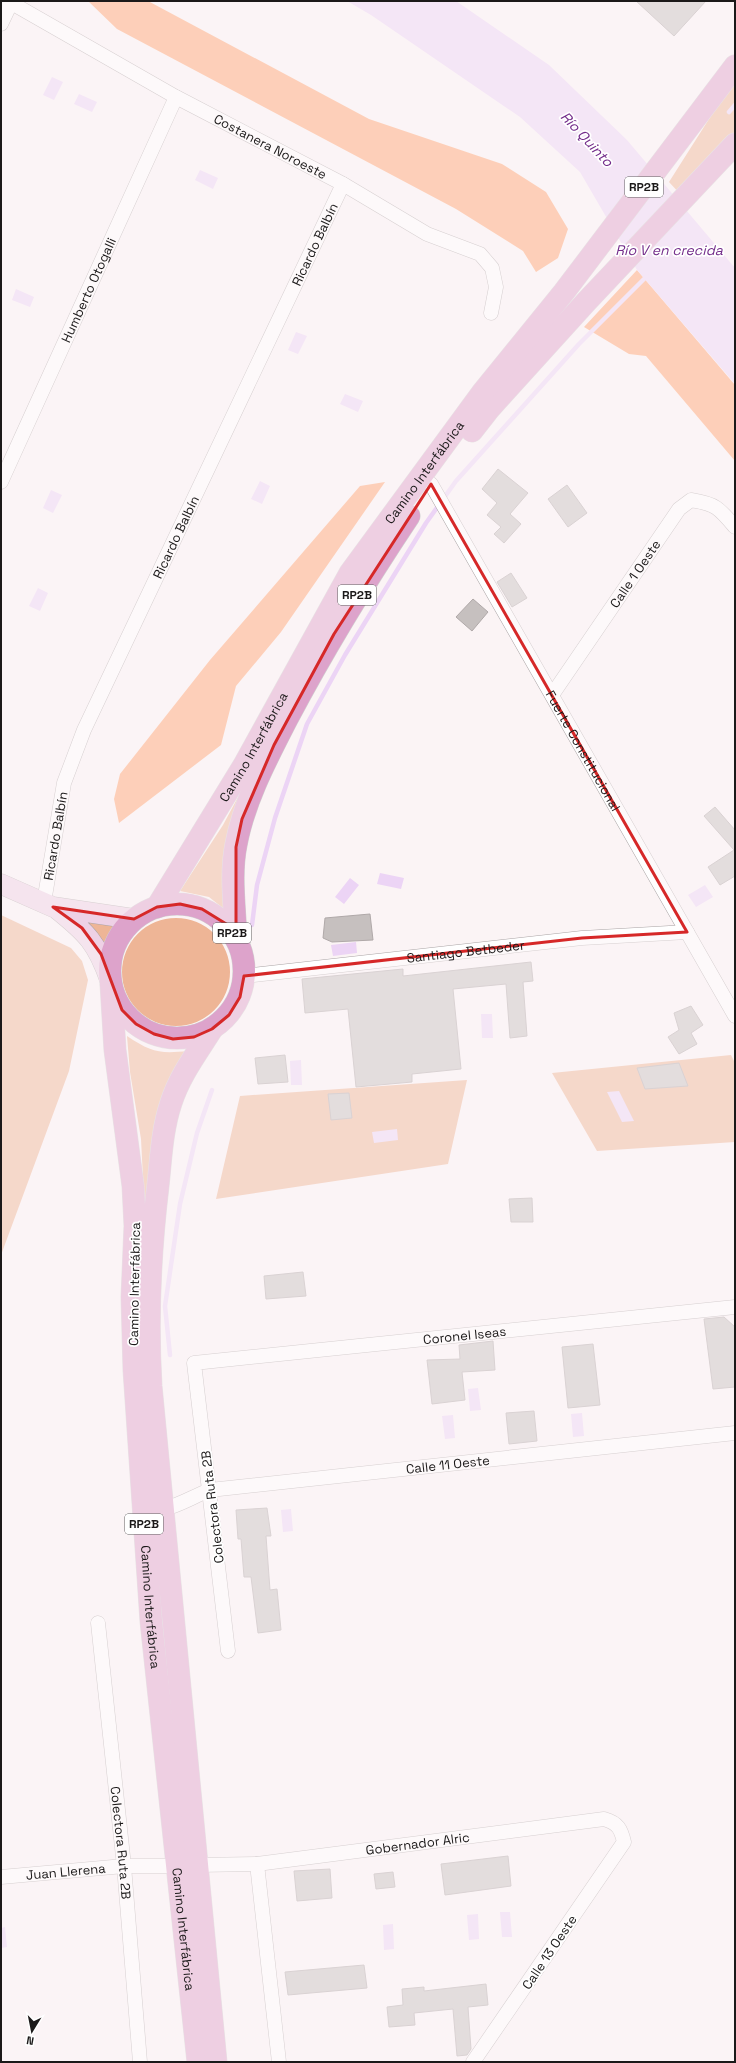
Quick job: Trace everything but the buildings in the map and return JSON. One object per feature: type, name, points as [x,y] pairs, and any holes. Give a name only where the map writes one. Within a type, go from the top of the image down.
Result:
[{"type":"main road","name":"Camino Interfábrica","points":[[158,907],[244,766],[350,573],[482,394],[564,292],[729,74]]},
{"type":"main road","name":"Camino Interfábrica","points":[[236,939],[233,874],[236,847],[242,819],[274,745],[334,634],[370,574],[431,484],[490,408],[586,302],[735,144]]},
{"type":"main road","points":[[1,884],[49,904],[134,919]]},
{"type":"main road","points":[[49,904],[82,928],[101,954],[110,982]]},
{"type":"main road","name":"Camino Interfábrica","points":[[110,982],[122,1010],[136,1024],[154,1034],[173,1039],[194,1037],[212,1029],[229,1015],[240,997],[244,976],[243,957],[236,939],[222,921],[202,909],[180,904],[158,907],[134,919],[120,934],[112,953],[110,982],[115,1050],[136,1226],[132,1297],[134,1370],[151,1621],[187,1865]]},
{"type":"main road","name":"Camino Interfábrica","points":[[199,2061],[164,1509],[151,1386],[148,1303],[152,1233],[162,1133],[171,1102],[183,1073],[212,1029]]},
{"type":"street","points":[[1,24],[9,2]]},
{"type":"street","name":"Costanera Noroeste","points":[[9,2],[176,97],[343,184],[427,234],[480,254],[492,268],[496,287],[491,313]]},
{"type":"street","name":"Humberto Otogalli","points":[[1,482],[176,97]]},
{"type":"street","name":"Ricardo Balbín","points":[[49,904],[64,783],[84,730],[343,184]]},
{"type":"street","name":"Fuerte Constitucional","points":[[431,484],[735,1016]]},
{"type":"street","name":"Calle 1 Oeste","points":[[552,696],[679,509],[691,500],[710,503],[721,511],[735,526]]},
{"type":"street","name":"Santiago Betbeder","points":[[244,976],[582,938],[687,932]]},
{"type":"street","name":"Coronel Iseas","points":[[194,1363],[735,1307]]},
{"type":"street","name":"Colectora Ruta 2B","points":[[194,1363],[228,1651]]},
{"type":"street","name":"Calle 11 Oeste","points":[[164,1509],[178,1505],[191,1497],[210,1490],[735,1433]]},
{"type":"street","name":"Colectora Ruta 2B","points":[[98,1623],[124,1866],[140,2062]]},
{"type":"street","name":"Gobernador Alric","points":[[187,1865],[257,1864],[604,1819],[613,1822],[620,1829],[624,1842]]},
{"type":"street","name":"Calle 13 Oeste","points":[[473,2062],[624,1842]]},
{"type":"street","points":[[257,1864],[279,2062]]},
{"type":"street","name":"Juan Llerena","points":[[1,1877],[124,1866],[187,1865]]},
{"type":"highlighted area","points":[[431,484],[687,932],[582,938],[244,976],[240,997],[229,1015],[212,1029],[194,1037],[173,1039],[154,1034],[136,1024],[122,1010],[101,954],[82,928],[53,907],[134,919],[157,907],[180,904],[202,909],[236,930],[236,847],[242,819],[274,745],[334,634]]},
{"type":"shaded area","points":[[88,1],[148,1],[369,119],[502,164],[546,192],[568,229],[558,258],[536,272],[523,251],[456,209],[117,29]]},
{"type":"shaded area","points":[[735,78],[735,136],[681,195],[669,182]]},
{"type":"shaded area","points":[[637,270],[735,385],[735,461],[646,356],[629,354],[584,327]]},
{"type":"shaded area","points":[[564,306],[568,310],[443,460],[379,550],[308,673],[254,777],[235,824],[228,880],[229,913],[209,897],[180,891],[223,825],[304,674],[380,542],[442,456]]},
{"type":"shaded area","points":[[385,482],[281,632],[236,686],[221,745],[119,823],[114,799],[120,774],[210,660],[360,486]]},
{"type":"shaded area","points":[[1,915],[71,948],[82,961],[88,980],[69,1071],[1,1255]]},
{"type":"shaded area","points":[[74,916],[97,924],[120,925],[113,937],[108,952]]},
{"type":"shaded area","points":[[176,918],[197,922],[214,934],[226,951],[230,972],[226,993],[214,1010],[197,1022],[176,1026],[155,1022],[138,1010],[126,993],[122,972],[126,951],[138,934],[155,922]]},
{"type":"shaded area","points":[[127,1036],[143,1046],[156,1051],[188,1051],[165,1103],[157,1140],[144,1293],[145,1369],[213,2062],[208,2062],[140,1371],[139,1294],[144,1198],[141,1139],[130,1072]]},
{"type":"shaded area","points":[[731,1055],[735,1063],[735,1142],[597,1151],[552,1073]]},
{"type":"shaded area","points":[[467,1080],[448,1164],[216,1199],[240,1096]]},
{"type":"water","name":"Río V en crecida","points":[[347,1],[456,1],[549,65],[627,140],[735,268],[735,384],[637,270],[580,172],[520,117],[371,15]]},
{"type":"water","points":[[52,77],[63,82],[54,100],[43,95]]},
{"type":"water","points":[[79,94],[97,102],[92,112],[74,104]]},
{"type":"water","points":[[200,170],[218,178],[213,189],[195,180]]},
{"type":"water","points":[[16,289],[34,297],[30,307],[12,300]]},
{"type":"water","points":[[296,332],[307,336],[298,354],[288,350]]},
{"type":"water","points":[[345,394],[363,401],[358,412],[340,404]]},
{"type":"water","points":[[260,481],[270,486],[262,504],[251,499]]},
{"type":"water","points":[[51,490],[62,495],[53,513],[43,508]]},
{"type":"water","points":[[38,588],[48,593],[40,611],[29,606]]},
{"type":"water","points":[[380,873],[404,878],[401,889],[377,884]]},
{"type":"water","points":[[350,878],[359,885],[344,904],[335,897]]},
{"type":"water","points":[[705,885],[713,897],[696,907],[688,895]]},
{"type":"water","points":[[356,942],[357,953],[333,956],[331,945]]},
{"type":"water","points":[[481,1014],[492,1014],[493,1038],[482,1038]]},
{"type":"water","points":[[301,1060],[302,1085],[291,1085],[290,1061]]},
{"type":"water","points":[[619,1091],[634,1121],[622,1122],[607,1092]]},
{"type":"water","points":[[397,1129],[398,1140],[374,1143],[372,1132]]},
{"type":"water","points":[[478,1388],[481,1410],[470,1411],[468,1389]]},
{"type":"water","points":[[582,1413],[584,1436],[573,1437],[571,1414]]},
{"type":"water","points":[[453,1415],[455,1438],[445,1439],[442,1416]]},
{"type":"water","points":[[291,1509],[293,1531],[283,1532],[281,1510]]},
{"type":"water","points":[[500,1912],[510,1912],[512,1937],[502,1937]]},
{"type":"water","points":[[478,1914],[479,1939],[469,1940],[467,1915]]},
{"type":"water","points":[[393,1924],[394,1949],[384,1950],[383,1925]]},
{"type":"water","points":[[5,1927],[7,1947],[1,1948],[1,1928]]},
{"type":"waterway","points":[[729,112],[735,105]]},
{"type":"waterway","points":[[252,925],[257,885],[275,818],[307,724],[345,655],[426,523],[456,481],[579,344],[647,276]]},
{"type":"waterway","points":[[170,1355],[165,1306],[180,1204],[197,1133],[212,1090]]},
{"type":"water label","name":"Río Quinto","points":[[587,139]]}]
